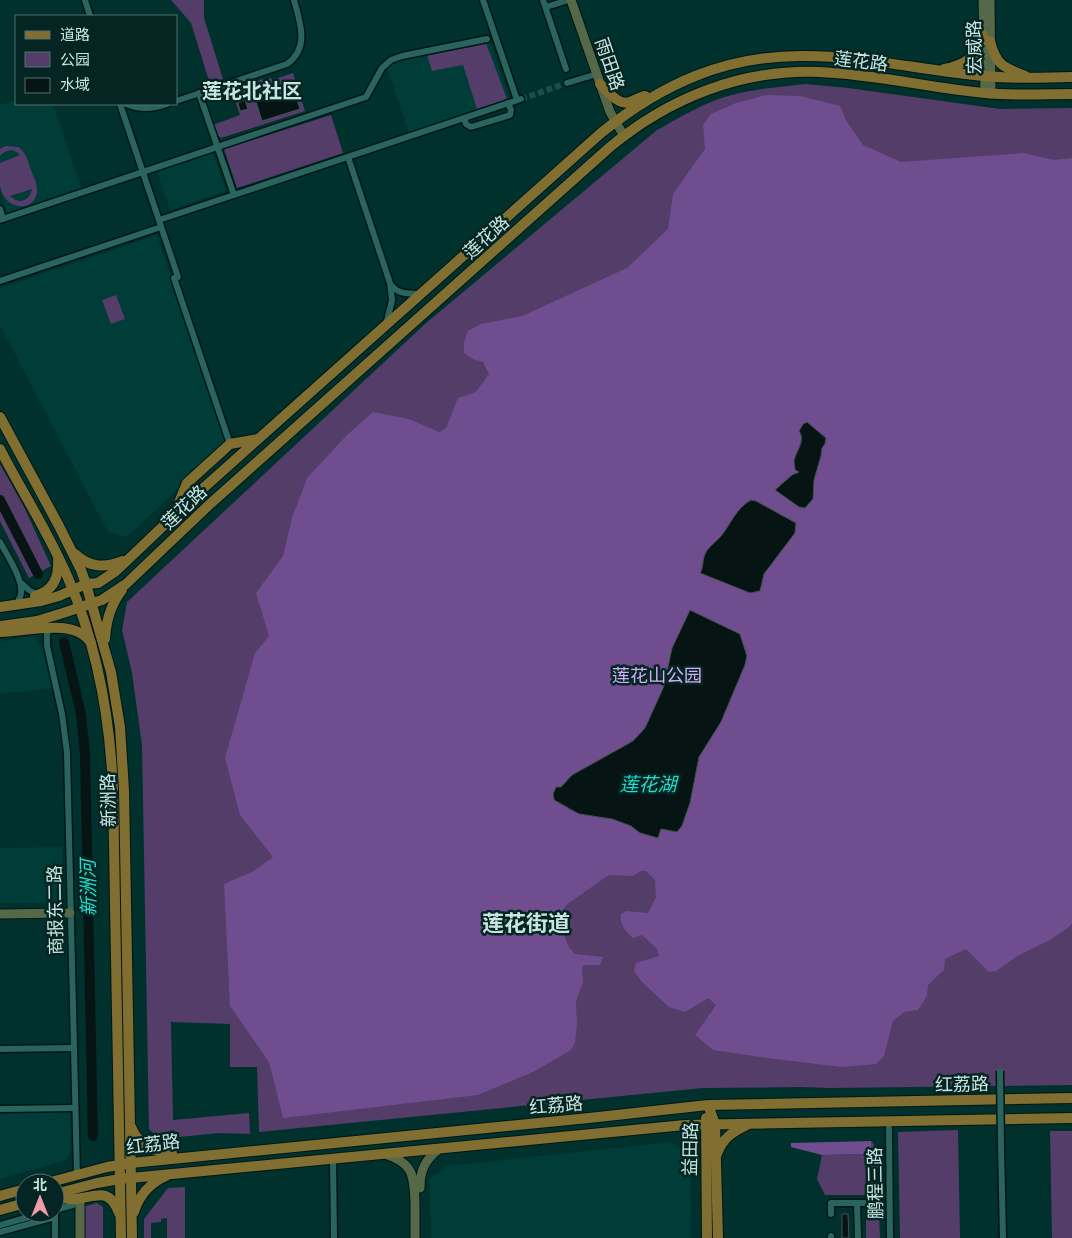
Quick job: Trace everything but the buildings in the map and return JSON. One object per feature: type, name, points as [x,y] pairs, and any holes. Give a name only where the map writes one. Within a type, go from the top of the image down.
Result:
[{"type":"main road","points":[[938,70],[961,65],[972,58],[987,38],[1000,64],[1030,78]]},
{"type":"main road","name":"莲花路","points":[[1,607],[41,601],[86,584],[102,581],[129,559],[258,439],[615,122],[658,93],[680,81],[732,63],[766,57],[821,56],[988,77],[1072,77]]},
{"type":"main road","name":"莲花路","points":[[0,626],[43,619],[80,607],[110,595],[134,578],[210,504],[624,136],[661,111],[695,94],[731,82],[775,74],[805,72],[835,73],[988,93],[1072,94]]},
{"type":"main road","points":[[600,84],[622,102],[630,102],[637,98],[658,93]]},
{"type":"main road","name":"新洲路","points":[[0,417],[71,550],[86,584],[105,645],[116,698],[123,761],[130,1124],[125,1163]]},
{"type":"main road","points":[[173,517],[187,483],[230,444],[258,439]]},
{"type":"main road","name":"新洲路","points":[[0,449],[58,557],[73,590],[93,647],[104,698],[112,762],[125,1163],[121,1238]]},
{"type":"main road","points":[[71,550],[82,560],[97,566],[110,566],[129,559]]},
{"type":"main road","points":[[1,607],[49,591],[54,584],[58,572],[58,557]]},
{"type":"main road","points":[[105,645],[107,623],[115,601],[120,592],[134,578]]},
{"type":"main road","points":[[0,632],[52,628],[70,629],[77,631],[89,640],[93,647]]},
{"type":"main road","name":"红荔路","points":[[65,1178],[125,1163],[708,1105],[1072,1098]]},
{"type":"main road","name":"益田路","points":[[708,1105],[716,1157],[718,1238]]},
{"type":"main road","name":"红荔路","points":[[65,1192],[97,1183],[125,1178],[710,1124],[1072,1118]]},
{"type":"main road","points":[[130,1124],[134,1134],[140,1141],[153,1150],[196,1155]]},
{"type":"main road","name":"益田路","points":[[706,1238],[710,1124]]},
{"type":"main road","points":[[716,1157],[727,1136],[749,1124]]},
{"type":"main road","points":[[132,1223],[136,1206],[145,1191],[156,1182],[172,1174]]},
{"type":"main road","name":"新洲路","points":[[125,1178],[132,1223],[132,1238]]},
{"type":"main road","points":[[0,1196],[15,1192]]},
{"type":"main road","points":[[65,1198],[75,1201],[96,1194],[108,1197],[117,1207],[121,1220]]},
{"type":"main road","points":[[0,1210],[15,1206]]},
{"type":"street","points":[[85,0],[90,15]]},
{"type":"street","points":[[178,100],[287,64],[294,59],[302,42],[296,0]]},
{"type":"street","points":[[159,220],[519,99],[483,0]]},
{"type":"street","points":[[543,0],[566,69]]},
{"type":"street","points":[[546,7],[570,0]]},
{"type":"street","name":"雨田路","points":[[570,0],[610,112],[624,136]]},
{"type":"street","name":"宏威路","points":[[983,0],[987,38],[988,93]]},
{"type":"street","name":"宏威路","points":[[987,38],[990,0]]},
{"type":"street","points":[[0,210],[2,219],[366,97],[382,68],[396,57],[487,38]]},
{"type":"street","points":[[567,83],[597,74]]},
{"type":"street","points":[[199,93],[234,195]]},
{"type":"street","points":[[464,118],[466,124],[471,127],[510,116],[511,110],[508,103]]},
{"type":"street","points":[[120,105],[178,276],[174,278],[230,444]]},
{"type":"street","points":[[130,105],[140,108],[162,105]]},
{"type":"street","points":[[348,157],[390,283],[392,300],[385,326]]},
{"type":"street","points":[[0,281],[161,227]]},
{"type":"street","points":[[390,283],[399,292],[421,294]]},
{"type":"street","points":[[0,542],[20,582],[22,592],[19,600]]},
{"type":"street","points":[[20,582],[38,595]]},
{"type":"street","name":"商报东二路","points":[[52,628],[46,633],[47,646],[60,698],[66,745],[77,1175]]},
{"type":"street","name":"商报东二路","points":[[32,630],[40,634],[47,646]]},
{"type":"street","points":[[0,914],[70,913]]},
{"type":"street","points":[[0,1049],[73,1048]]},
{"type":"street","points":[[1000,1071],[1003,1238]]},
{"type":"street","points":[[0,1109],[74,1108]]},
{"type":"street","name":"鹏程三路","points":[[889,1128],[890,1238]]},
{"type":"street","points":[[421,1238],[421,1173],[426,1161],[439,1149]]},
{"type":"street","points":[[385,1154],[403,1162],[414,1178],[415,1238]]},
{"type":"street","points":[[333,1159],[334,1238]]},
{"type":"street","points":[[65,1206],[75,1201],[80,1238]]},
{"type":"street","points":[[830,1214],[830,1203],[879,1202]]},
{"type":"street","points":[[858,1203],[858,1238]]},
{"type":"street","points":[[0,1225],[15,1221]]},
{"type":"street","points":[[0,1232],[25,1223]]},
{"type":"street","points":[[55,1223],[55,1238]]},
{"type":"shaded area","points":[[490,41],[510,100],[409,133],[386,65]]},
{"type":"shaded area","points":[[15,100],[15,105],[53,105],[81,188],[7,213],[0,191],[0,105]]},
{"type":"shaded area","points":[[213,153],[226,191],[170,210],[157,171]]},
{"type":"shaded area","points":[[157,235],[226,444],[127,537],[108,532],[0,325],[0,288]]},
{"type":"shaded area","points":[[35,636],[43,648],[52,688],[0,694],[0,641]]},
{"type":"shaded area","points":[[62,847],[63,897],[56,903],[0,903],[0,848]]},
{"type":"shaded area","points":[[70,1111],[71,1149],[68,1158],[0,1179],[0,1112]]},
{"type":"shaded area","points":[[672,1142],[691,1158],[691,1238],[431,1238],[430,1179],[447,1166]]},
{"type":"green space","points":[[171,0],[204,0],[204,18],[223,79],[210,84],[191,23]]},
{"type":"green space","points":[[486,43],[507,99],[477,109],[463,65],[432,71],[427,55]]},
{"type":"green space","points":[[293,73],[305,111],[221,138],[217,135],[213,125],[240,115],[236,103],[232,100],[238,88],[262,79],[271,78],[272,80]]},
{"type":"green space","name":"莲花山公园","points":[[805,84],[848,88],[1000,109],[1072,108],[1072,1085],[703,1088],[259,1132],[257,1067],[230,1067],[230,1024],[171,1022],[173,1120],[249,1113],[250,1134],[219,1133],[159,1139],[149,1129],[142,745],[132,673],[122,630],[127,602],[425,324],[657,130],[700,107],[728,96],[756,90]]},
{"type":"green space","name":"莲花山公园","points":[[766,95],[800,96],[840,106],[846,120],[863,145],[901,162],[1024,153],[1054,160],[1072,158],[1072,923],[1050,940],[1019,955],[996,971],[989,972],[966,949],[945,959],[944,970],[928,985],[927,996],[918,1010],[904,1012],[893,1021],[884,1056],[876,1064],[842,1067],[713,1050],[695,1035],[716,1005],[708,998],[685,1012],[669,1007],[642,982],[634,971],[636,963],[659,956],[657,949],[642,935],[633,938],[628,933],[622,924],[621,914],[626,911],[648,913],[656,897],[655,880],[646,871],[641,871],[633,876],[609,875],[566,905],[561,915],[561,926],[568,946],[575,954],[603,957],[600,965],[584,965],[582,968],[583,982],[576,1001],[577,1024],[575,1043],[571,1050],[533,1072],[478,1095],[283,1118],[269,1062],[230,1006],[224,884],[254,871],[273,857],[240,815],[225,758],[255,653],[269,636],[256,593],[283,556],[292,518],[307,478],[347,435],[373,412],[409,419],[439,432],[446,428],[458,398],[476,392],[489,374],[483,362],[473,359],[464,353],[464,342],[468,331],[481,324],[522,316],[627,268],[668,229],[673,194],[705,149],[703,125],[711,114],[736,103]],"holes":[[[807,422],[826,438],[814,480],[813,499],[779,485],[800,471],[794,461]],[[751,500],[756,501],[768,567],[764,574],[762,585],[750,593],[701,573],[706,551],[725,531],[746,503]],[[672,648],[721,722],[699,757],[690,803],[682,826],[661,829],[658,838],[640,833],[631,826],[612,819],[579,814],[568,809],[561,787],[577,773],[623,747],[641,733],[660,699]]]},
{"type":"green space","points":[[331,115],[343,153],[237,188],[224,149]]},
{"type":"green space","points":[[5,146],[18,147],[26,157],[36,181],[37,189],[36,197],[27,205],[14,205],[3,195],[0,186],[0,163],[20,155],[10,150],[0,156],[0,149]],"holes":[[[32,189],[27,199],[20,201],[10,196]]]},
{"type":"green space","points":[[116,295],[125,319],[111,324],[102,300]]},
{"type":"green space","points":[[0,464],[25,509],[51,566],[29,578],[0,521]]},
{"type":"green space","points":[[958,1130],[960,1238],[900,1238],[898,1132]]},
{"type":"green space","points":[[1050,1131],[1072,1131],[1072,1238],[1052,1238]]},
{"type":"green space","points":[[871,1141],[878,1150],[879,1192],[875,1195],[825,1195],[817,1179],[822,1155],[871,1154]]},
{"type":"green space","points":[[871,1141],[871,1154],[822,1155],[791,1147],[791,1143]]},
{"type":"green space","points":[[185,1187],[185,1238],[167,1238],[167,1218],[161,1219],[161,1222],[151,1223],[151,1238],[144,1238],[144,1219],[168,1188]]},
{"type":"green space","points":[[97,1203],[103,1207],[103,1238],[84,1238],[83,1207]]},
{"type":"green space","points":[[866,1213],[875,1213],[879,1216],[880,1238],[866,1238]]},
{"type":"water","points":[[294,90],[300,109],[262,121],[256,102]]},
{"type":"water","points":[[240,93],[244,95],[243,101],[245,100],[248,109],[240,111],[238,103],[241,102],[237,96]]},
{"type":"water","points":[[807,422],[826,438],[814,480],[813,499],[805,508],[799,507],[775,490],[792,475],[799,472],[795,470],[794,461],[801,442],[799,431],[803,424]]},
{"type":"water","points":[[751,500],[796,523],[795,533],[764,574],[760,591],[750,593],[700,573],[706,551],[721,536],[741,507]]},
{"type":"water","name":"莲花湖","points":[[690,610],[740,634],[747,656],[721,722],[699,757],[690,803],[682,826],[677,832],[661,829],[658,838],[640,833],[631,826],[612,819],[579,814],[554,800],[553,794],[556,787],[561,787],[572,775],[633,741],[645,728],[664,686],[672,648]]},
{"type":"water","points":[[842,1214],[848,1214],[849,1238],[842,1238]]},
{"type":"waterway","name":"新洲河","points":[[0,500],[38,574]]},
{"type":"waterway","name":"新洲河","points":[[64,642],[81,714],[85,755],[93,1136]]},
{"type":"tunnel","points":[[521,99],[567,83]]},
{"type":"district","name":"莲花北社区","points":[[252,91]]},
{"type":"district","name":"莲花街道","points":[[526,923]]}]
